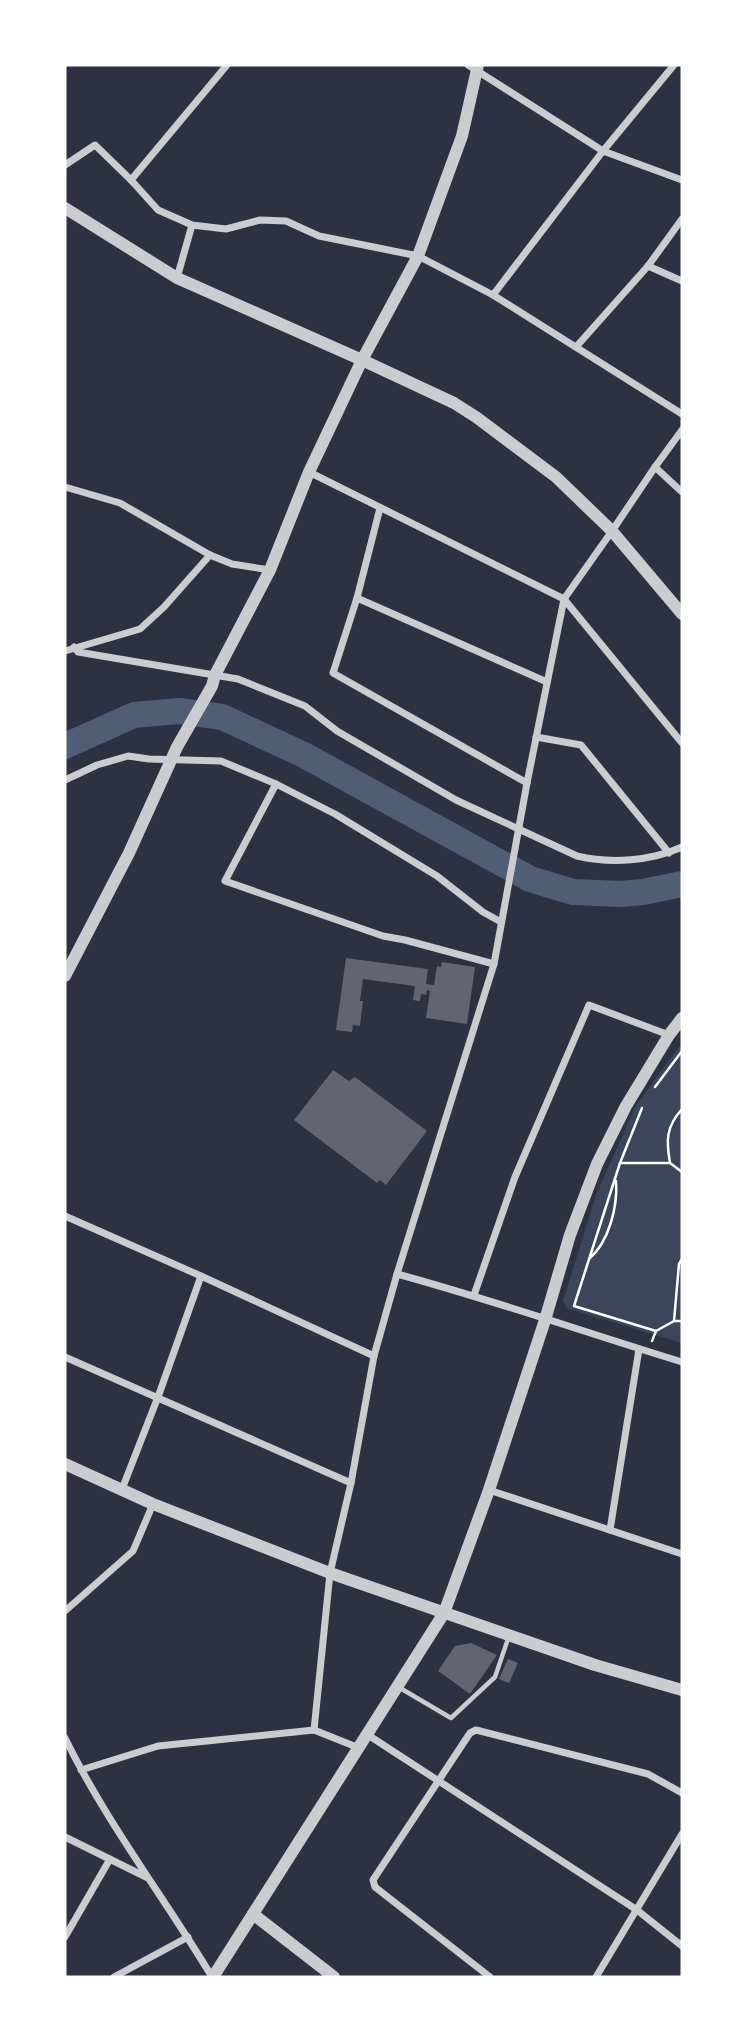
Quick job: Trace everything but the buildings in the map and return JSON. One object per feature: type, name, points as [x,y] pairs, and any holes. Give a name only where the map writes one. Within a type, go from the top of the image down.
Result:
[{"type":"street","points":[[131,180],[227,65]]},
{"type":"street","points":[[493,295],[603,151],[674,65]]},
{"type":"street","points":[[65,976],[129,853],[177,747],[270,570],[309,472],[362,360],[418,256],[462,136],[475,67],[603,151],[682,180]]},
{"type":"street","points":[[65,165],[95,145],[158,210],[192,225],[226,229],[260,220],[286,221],[319,236],[418,256],[493,295],[682,414]]},
{"type":"street","points":[[65,208],[177,278],[362,360],[454,403],[477,417],[556,478],[612,531],[682,614]]},
{"type":"street","points":[[576,347],[648,267],[682,219]]},
{"type":"street","points":[[177,278],[192,225]]},
{"type":"street","points":[[648,267],[682,281]]},
{"type":"street","points":[[314,1730],[330,1573],[351,1483],[374,1356],[494,964],[564,599],[682,430]]},
{"type":"street","points":[[655,467],[682,492]]},
{"type":"street","points":[[309,472],[564,599],[682,743]]},
{"type":"street","points":[[65,487],[120,503],[210,555],[232,564],[270,570]]},
{"type":"street","points":[[380,508],[357,598],[333,673],[527,783]]},
{"type":"street","points":[[65,651],[140,629],[164,607],[210,555]]},
{"type":"street","points":[[357,598],[547,681]]},
{"type":"street","points":[[74,647],[78,652],[214,680],[238,678],[305,706],[337,731],[456,800],[577,856],[595,860],[638,859],[669,853],[682,847]]},
{"type":"street","points":[[536,737],[581,745],[669,853]]},
{"type":"street","points":[[65,780],[97,765],[128,756],[221,761],[276,784],[335,814],[437,876],[483,912],[501,922]]},
{"type":"street","points":[[276,784],[225,881],[383,936],[494,964]]},
{"type":"street","points":[[474,1295],[515,1177],[589,1005],[669,1035]]},
{"type":"street","points":[[65,1738],[81,1770],[146,1877],[212,1977],[369,1735],[444,1613],[489,1490],[570,1235],[597,1164],[626,1106],[682,1018]]},
{"type":"street","points":[[65,1216],[374,1356]]},
{"type":"street","points":[[397,1274],[474,1295],[682,1362]]},
{"type":"street","points":[[122,1489],[201,1276]]},
{"type":"street","points":[[610,1531],[639,1349]]},
{"type":"street","points":[[65,1357],[351,1483]]},
{"type":"street","points":[[65,1464],[153,1504],[330,1573],[595,1665],[682,1690]]},
{"type":"street","points":[[489,1490],[682,1554]]},
{"type":"street","points":[[65,1611],[133,1551],[153,1504]]},
{"type":"street","points":[[81,1770],[158,1746],[314,1730],[359,1748]]},
{"type":"street","points":[[490,1977],[375,1887],[373,1880],[470,1733],[477,1730],[648,1774],[682,1793]]},
{"type":"street","points":[[369,1735],[637,1910],[682,1946]]},
{"type":"street","points":[[596,1977],[682,1834]]},
{"type":"street","points":[[65,1837],[146,1877]]},
{"type":"street","points":[[65,1937],[110,1859]]},
{"type":"street","points":[[253,1914],[334,1977]]},
{"type":"street","points":[[114,1977],[188,1937]]},
{"type":"lane","points":[[398,1687],[451,1718],[495,1677],[510,1635]]},
{"type":"path","points":[[653,1090],[682,1051]]},
{"type":"path","points":[[646,1099],[620,1163],[574,1306],[656,1331]]},
{"type":"path","points":[[670,1163],[667,1147],[669,1126],[682,1109]]},
{"type":"path","points":[[620,1163],[670,1163],[682,1172]]},
{"type":"path","points":[[589,1259],[596,1253],[609,1227],[617,1194],[615,1178]]},
{"type":"path","points":[[674,1321],[678,1264],[682,1259]]},
{"type":"path","points":[[676,1289],[682,1290]]},
{"type":"path","points":[[648,1352],[656,1331],[674,1321],[682,1321]]},
{"type":"shaded area","points":[[682,1043],[682,1343],[566,1308],[563,1301],[596,1195],[635,1107]]},
{"type":"waterway","points":[[65,746],[134,715],[179,711],[222,717],[304,755],[530,879],[573,892],[621,894],[682,884]]}]
